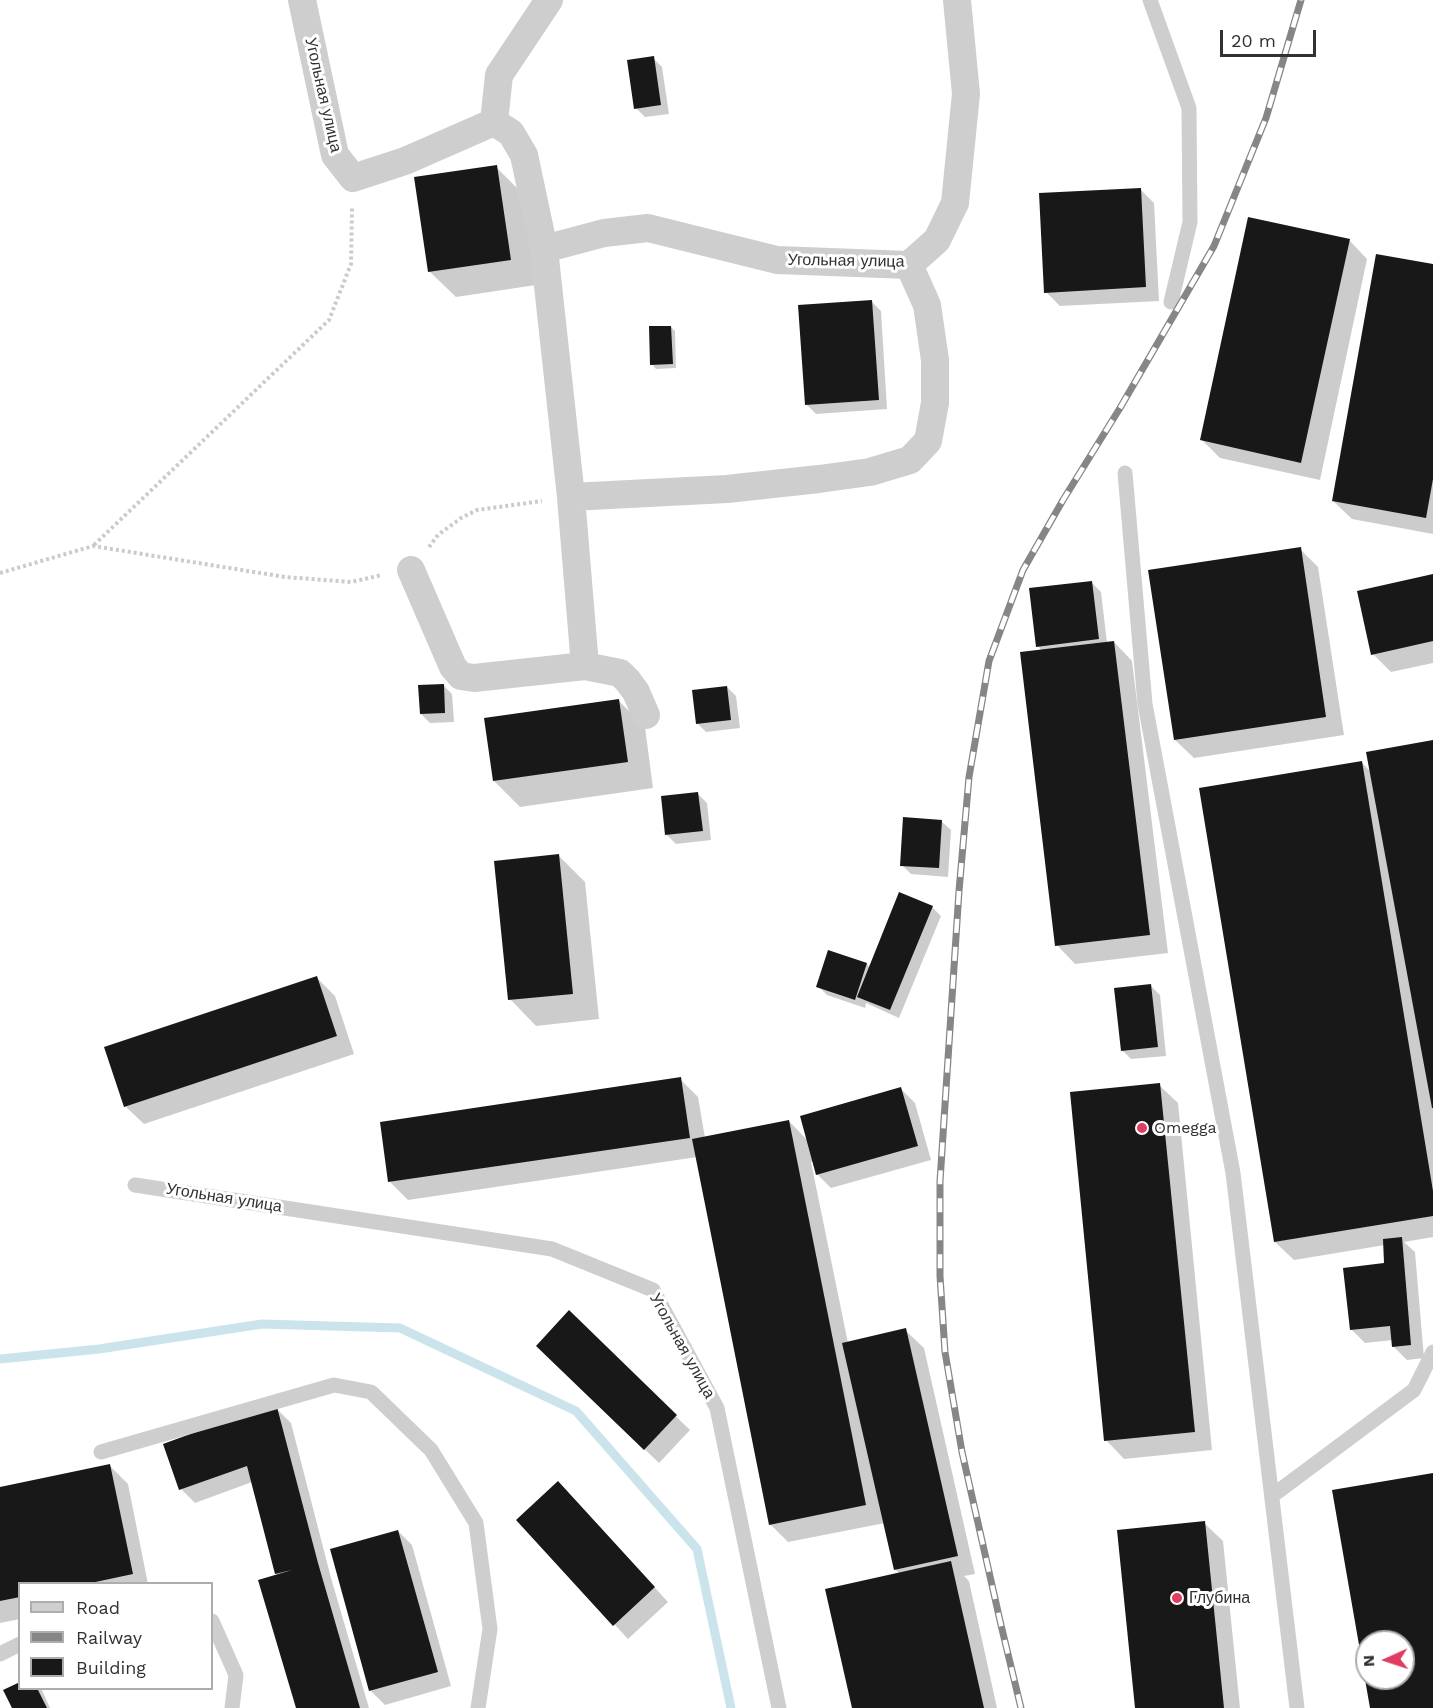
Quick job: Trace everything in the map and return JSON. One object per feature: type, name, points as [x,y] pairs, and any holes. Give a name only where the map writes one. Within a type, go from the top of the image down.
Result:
[{"type":"street","name":"Угольная улица","points":[[302,0],[335,154],[353,178]]},
{"type":"street","points":[[494,122],[499,75],[549,0]]},
{"type":"street","name":"Угольная улица","points":[[544,249],[604,233],[648,228],[777,260],[909,265],[937,240],[955,203],[966,94],[957,0]]},
{"type":"street","points":[[353,178],[405,161],[494,122]]},
{"type":"street","points":[[494,122],[511,133],[524,155],[544,249],[571,497],[585,666]]},
{"type":"street","points":[[571,497],[727,489],[819,479],[870,472],[910,460],[928,441],[935,403],[934,360],[927,305],[909,265]]},
{"type":"street","points":[[411,570],[453,667],[461,676],[474,678],[585,666],[620,673],[636,692],[646,715]]},
{"type":"lane","points":[[1150,0],[1189,108],[1190,222],[1171,302]]},
{"type":"lane","points":[[1125,473],[1145,704],[1233,1173],[1297,1708]]},
{"type":"lane","name":"Угольная улица","points":[[135,1185],[552,1249],[653,1290],[717,1408],[778,1708]]},
{"type":"lane","points":[[1272,1496],[1414,1390],[1433,1352]]},
{"type":"lane","points":[[101,1452],[334,1385],[371,1392],[431,1450],[477,1523],[489,1629],[478,1708]]},
{"type":"lane","points":[[213,1623],[236,1675],[232,1708]]},
{"type":"lane","points":[[0,1654],[18,1645]]},
{"type":"path","points":[[93,546],[329,320],[351,264],[353,178]]},
{"type":"path","points":[[0,573],[93,546],[285,577],[351,582],[411,570],[438,535],[461,518],[477,510],[571,497]]},
{"type":"building","points":[[654,56],[661,105],[634,109],[627,60]]},
{"type":"building","points":[[497,165],[511,260],[428,272],[414,177]]},
{"type":"building","points":[[1141,188],[1146,287],[1044,293],[1039,193]]},
{"type":"building","points":[[1248,217],[1350,239],[1301,463],[1200,440]]},
{"type":"building","points":[[1376,254],[1433,264],[1433,479],[1426,518],[1332,501]]},
{"type":"building","points":[[872,300],[879,400],[805,405],[798,305]]},
{"type":"building","points":[[649,326],[671,326],[673,364],[650,365]]},
{"type":"building","points":[[1301,547],[1326,717],[1174,740],[1148,570]]},
{"type":"building","points":[[1433,574],[1433,641],[1371,655],[1357,591]]},
{"type":"building","points":[[1092,581],[1099,639],[1036,647],[1029,588]]},
{"type":"building","points":[[1114,641],[1150,935],[1055,946],[1020,652]]},
{"type":"building","points":[[444,684],[445,713],[420,714],[418,685]]},
{"type":"building","points":[[727,686],[731,720],[696,724],[692,690]]},
{"type":"building","points":[[619,699],[628,762],[493,781],[484,718]]},
{"type":"building","points":[[1433,740],[1433,1108],[1432,1108],[1366,752]]},
{"type":"building","points":[[1362,761],[1433,1191],[1433,1216],[1274,1242],[1199,788]]},
{"type":"building","points":[[698,792],[703,831],[665,835],[661,796]]},
{"type":"building","points":[[903,817],[942,820],[939,868],[900,866]]},
{"type":"building","points":[[559,854],[573,994],[508,1000],[494,861]]},
{"type":"building","points":[[899,892],[933,906],[890,1010],[857,997]]},
{"type":"building","points":[[828,950],[867,963],[855,1000],[816,987]]},
{"type":"building","points":[[317,976],[337,1036],[124,1107],[104,1047]]},
{"type":"building","points":[[1151,984],[1158,1047],[1121,1051],[1114,988]]},
{"type":"building","points":[[681,1077],[690,1138],[388,1182],[380,1122]]},
{"type":"building","points":[[1160,1083],[1195,1432],[1104,1441],[1070,1092]]},
{"type":"building","points":[[901,1087],[918,1146],[816,1175],[800,1116]]},
{"type":"building","points":[[789,1120],[866,1505],[769,1525],[692,1139]]},
{"type":"building","points":[[1402,1237],[1411,1345],[1392,1347],[1390,1326],[1350,1330],[1343,1268],[1384,1263],[1383,1239]]},
{"type":"building","points":[[569,1310],[677,1415],[644,1450],[536,1346]]},
{"type":"building","points":[[906,1328],[958,1556],[894,1570],[842,1343]]},
{"type":"building","points":[[277,1407],[318,1563],[360,1708],[296,1708],[258,1580],[292,1570],[275,1574],[247,1466],[179,1490],[163,1444],[234,1418]]},
{"type":"building","points":[[110,1464],[133,1574],[95,1582],[18,1582],[18,1597],[0,1601],[0,1487]]},
{"type":"building","points":[[1433,1473],[1433,1708],[1370,1708],[1367,1690],[1415,1690],[1415,1630],[1356,1630],[1332,1490]]},
{"type":"building","points":[[558,1481],[655,1587],[613,1626],[516,1520]]},
{"type":"building","points":[[1205,1521],[1224,1708],[1135,1708],[1117,1530]]},
{"type":"building","points":[[398,1530],[438,1672],[369,1691],[330,1549]]},
{"type":"building","points":[[951,1561],[984,1708],[852,1708],[825,1589]]},
{"type":"building","points":[[18,1683],[18,1690],[38,1690],[47,1708],[12,1708],[3,1690]]},
{"type":"waterway","points":[[0,1359],[99,1349],[262,1324],[400,1328],[576,1411],[697,1549],[731,1708]]},
{"type":"railway","points":[[1021,1708],[962,1452],[945,1352],[940,1276],[940,1181],[959,891],[969,777],[989,661],[1023,570],[1214,246],[1266,118],[1301,0]]},
{"type":"place","name":"Omegga","points":[[1142,1128]]},
{"type":"place","name":"Глубина","points":[[1177,1598]]}]
